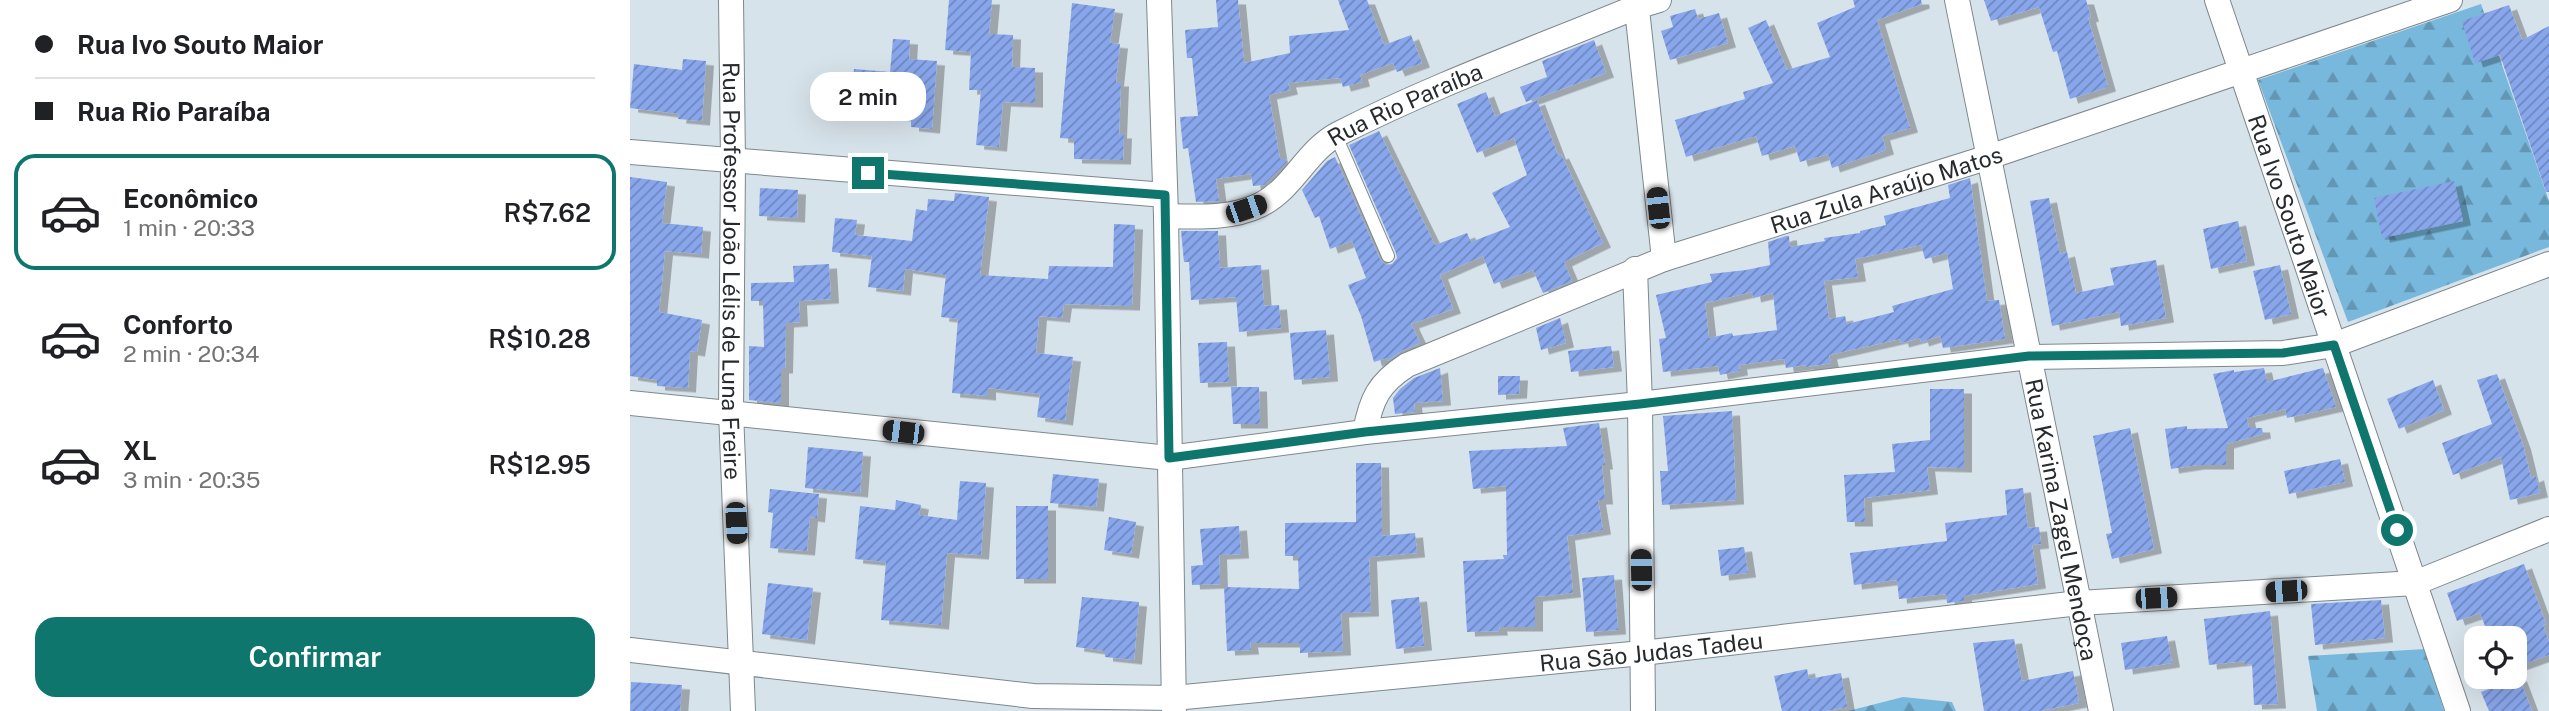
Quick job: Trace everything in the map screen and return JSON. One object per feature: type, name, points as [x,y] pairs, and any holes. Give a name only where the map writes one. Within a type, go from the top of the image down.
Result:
[{"type":"street","name":"Rua Professor João Lélis de Luna Freire","points":[[731,0],[731,412],[743,711]]},
{"type":"street","points":[[1159,0],[1166,206],[1174,705]]},
{"type":"street","name":"Rua Karina Zagel Mendoça","points":[[1957,0],[2101,711]]},
{"type":"street","name":"Rua Ivo Souto Maior","points":[[2217,0],[2458,711]]},
{"type":"street","name":"Rua Zula Araújo Matos","points":[[1365,432],[1376,393],[1396,372],[1407,365],[1635,270],[1989,157],[2450,0]]},
{"type":"street","name":"Rua Rio Paraíba","points":[[630,152],[1166,206],[1202,217],[1233,214],[1260,205],[1282,191],[1304,162],[1335,136],[1644,2]]},
{"type":"street","points":[[1644,2],[1664,259]]},
{"type":"street","points":[[630,403],[1169,458],[1365,432],[1640,404],[2029,356],[2283,353],[2334,345],[2549,264]]},
{"type":"street","points":[[1635,270],[1640,404],[1643,711]]},
{"type":"street","name":"Rua São Judas Tadeu","points":[[630,650],[1033,696],[1174,705],[2079,603],[2415,583],[2549,529]]},
{"type":"lane","points":[[1335,136],[1388,256]]},
{"type":"green space","points":[[2481,4],[2549,201],[2549,247],[2348,322],[2258,80]]},
{"type":"green space","points":[[2425,649],[2444,711],[2317,711],[2308,656]]},
{"type":"green space","points":[[1903,697],[1952,702],[1956,711],[1848,711]]},
{"type":"building","points":[[949,0],[992,0],[989,34],[1013,35],[1012,67],[1035,68],[1035,103],[1003,102],[999,147],[976,145],[981,90],[969,90],[971,52],[945,50]]},
{"type":"building","points":[[1216,0],[1238,0],[1244,63],[1290,53],[1289,36],[1349,30],[1338,0],[1367,0],[1384,45],[1411,35],[1422,63],[1397,72],[1393,63],[1360,75],[1362,82],[1343,87],[1340,78],[1288,83],[1290,90],[1269,95],[1280,159],[1286,159],[1287,162],[1264,185],[1253,186],[1251,174],[1216,179],[1219,201],[1196,202],[1188,148],[1183,149],[1180,117],[1198,116],[1192,58],[1187,58],[1185,30],[1218,27]]},
{"type":"building","points":[[1853,0],[1921,0],[1922,4],[1877,20],[1910,128],[1882,136],[1886,150],[1832,168],[1828,154],[1800,162],[1795,146],[1762,156],[1756,136],[1686,157],[1675,120],[1745,99],[1743,92],[1773,83],[1748,28],[1766,20],[1787,70],[1830,57],[1817,23],[1855,7]]},
{"type":"building","points":[[1984,0],[2086,0],[2091,17],[2088,18],[2108,87],[2070,99],[2057,51],[2053,52],[2039,7],[1991,21]]},
{"type":"building","points":[[1072,3],[1115,9],[1110,43],[1120,44],[1116,82],[1121,82],[1119,134],[1124,134],[1123,160],[1074,159],[1074,139],[1060,138]]},
{"type":"building","points":[[2509,5],[2522,40],[2549,26],[2549,192],[2546,192],[2500,55],[2475,63],[2462,21]]},
{"type":"building","points":[[1695,9],[1698,19],[1719,13],[1728,43],[1670,60],[1661,31],[1673,27],[1670,16]]},
{"type":"building","points":[[893,39],[910,40],[909,59],[937,61],[932,129],[911,127],[911,117],[895,116],[896,106],[851,102],[854,69],[890,72]]},
{"type":"building","points":[[1594,40],[1606,73],[1526,102],[1520,87],[1547,77],[1542,61]]},
{"type":"building","points":[[683,59],[706,61],[702,121],[678,119],[679,114],[630,108],[634,64],[682,70]]},
{"type":"building","points":[[1486,92],[1495,116],[1537,100],[1558,155],[1561,154],[1603,243],[1564,262],[1572,281],[1543,293],[1533,270],[1494,284],[1483,256],[1440,275],[1453,309],[1411,324],[1420,343],[1387,361],[1387,358],[1374,362],[1361,316],[1348,285],[1366,278],[1352,241],[1330,249],[1319,216],[1315,218],[1302,190],[1327,161],[1335,157],[1380,259],[1386,265],[1392,264],[1397,258],[1396,253],[1349,145],[1379,131],[1435,245],[1467,233],[1471,242],[1510,227],[1492,193],[1527,175],[1514,138],[1477,153],[1457,104]]},
{"type":"building","points":[[630,177],[667,182],[662,223],[703,227],[701,254],[665,251],[659,312],[702,320],[697,352],[690,351],[688,388],[657,386],[657,380],[630,376]]},
{"type":"building","points":[[1970,178],[1987,301],[1999,300],[2005,339],[1943,348],[1940,336],[1921,342],[1920,338],[1901,343],[1900,339],[1829,355],[1831,363],[1806,367],[1786,368],[1784,359],[1739,365],[1740,371],[1720,375],[1718,366],[1663,372],[1659,339],[1666,338],[1656,295],[1712,282],[1710,274],[1770,265],[1768,242],[1786,236],[1789,236],[1790,247],[1886,225],[1884,216],[1950,198],[1948,185]],"holes":[[[1921,245],[1925,259],[1947,253],[1953,289],[1892,306],[1894,312],[1847,324],[1845,316],[1829,319],[1824,281],[1858,277],[1855,259]],[[1752,292],[1753,298],[1773,293],[1777,330],[1733,336],[1732,333],[1709,338],[1705,303]]]},
{"type":"building","points":[[2454,181],[2463,221],[2382,238],[2374,198]]},
{"type":"building","points":[[760,188],[798,190],[797,218],[759,216]]},
{"type":"building","points":[[955,193],[989,197],[980,275],[1048,279],[1049,266],[1113,267],[1114,224],[1135,225],[1132,306],[1064,304],[1062,318],[1039,316],[1036,353],[1073,357],[1065,421],[1037,417],[1040,394],[988,388],[988,396],[952,393],[958,319],[941,317],[946,275],[905,269],[903,291],[868,287],[872,256],[832,252],[835,218],[857,220],[855,235],[912,241],[916,209],[927,211],[928,199],[954,201]]},
{"type":"building","points":[[2049,198],[2060,254],[2067,252],[2076,293],[2114,285],[2110,268],[2156,260],[2166,318],[2121,326],[2119,312],[2052,326],[2030,201]]},
{"type":"building","points":[[2238,221],[2247,261],[2211,269],[2203,229]]},
{"type":"building","points":[[1181,231],[1218,231],[1220,268],[1261,265],[1264,306],[1279,305],[1281,328],[1239,332],[1236,297],[1191,300],[1189,262],[1184,262]]},
{"type":"building","points":[[829,264],[831,299],[799,301],[800,322],[786,323],[785,369],[781,369],[781,403],[749,400],[749,346],[764,347],[763,301],[751,301],[751,283],[794,282],[793,266]]},
{"type":"building","points":[[2280,265],[2291,314],[2265,320],[2253,271]]},
{"type":"building","points":[[1560,318],[1566,343],[1541,350],[1536,328]]},
{"type":"building","points":[[1326,330],[1330,377],[1294,380],[1290,333]]},
{"type":"building","points":[[1227,342],[1229,382],[1200,383],[1198,343]]},
{"type":"building","points":[[1611,346],[1614,367],[1571,372],[1568,351]]},
{"type":"building","points":[[1440,368],[1443,401],[1414,403],[1415,412],[1395,414],[1393,398],[1400,389],[1414,378]]},
{"type":"building","points":[[2264,368],[2267,382],[2323,368],[2336,407],[2287,418],[2285,409],[2247,418],[2249,428],[2262,428],[2263,434],[2226,444],[2226,465],[2197,465],[2171,469],[2165,429],[2187,426],[2187,429],[2228,428],[2213,374]]},
{"type":"building","points":[[2497,374],[2523,445],[2531,478],[2536,476],[2540,493],[2510,500],[2501,457],[2453,475],[2442,443],[2492,424],[2477,380]]},
{"type":"building","points":[[1498,376],[1520,376],[1519,394],[1498,395]]},
{"type":"building","points":[[2433,380],[2444,410],[2399,429],[2387,399]]},
{"type":"building","points":[[1231,387],[1259,387],[1260,424],[1233,424]]},
{"type":"building","points":[[1930,389],[1964,389],[1964,468],[1927,467],[1930,490],[1864,498],[1865,522],[1847,522],[1844,475],[1895,472],[1892,444],[1930,440]]},
{"type":"building","points":[[1732,411],[1736,500],[1662,505],[1660,471],[1668,471],[1663,416]]},
{"type":"building","points":[[1599,423],[1605,465],[1602,465],[1605,500],[1598,500],[1603,530],[1567,536],[1573,593],[1535,597],[1535,627],[1499,627],[1500,631],[1467,632],[1463,561],[1504,559],[1503,555],[1507,555],[1506,486],[1473,489],[1469,451],[1567,446],[1563,428]]},
{"type":"building","points":[[2130,428],[2154,549],[2112,559],[2106,534],[2112,533],[2093,436]]},
{"type":"building","points":[[808,447],[863,452],[860,493],[805,488]]},
{"type":"building","points":[[2340,459],[2345,482],[2289,494],[2284,471]]},
{"type":"building","points":[[1356,463],[1381,463],[1382,536],[1415,533],[1417,553],[1369,557],[1371,612],[1341,613],[1343,651],[1300,653],[1300,643],[1250,643],[1251,650],[1227,651],[1224,587],[1299,589],[1298,556],[1285,556],[1285,523],[1356,522]]},
{"type":"building","points":[[1053,474],[1099,479],[1096,507],[1050,503]]},
{"type":"building","points":[[960,481],[986,483],[981,555],[947,553],[941,625],[881,620],[886,562],[855,559],[860,506],[895,510],[896,500],[921,505],[919,515],[957,520]]},
{"type":"building","points":[[2023,488],[2028,528],[2039,527],[2041,544],[2032,545],[2038,584],[1964,596],[1964,601],[1947,603],[1946,594],[1899,599],[1897,580],[1854,585],[1850,553],[1947,541],[1945,523],[2007,515],[2005,490]]},
{"type":"building","points":[[770,489],[819,494],[817,518],[810,517],[807,551],[770,548],[773,513],[768,512]]},
{"type":"building","points":[[1016,506],[1048,506],[1048,579],[1016,579]]},
{"type":"building","points":[[1109,517],[1136,522],[1131,554],[1104,550]]},
{"type":"building","points":[[1239,526],[1241,554],[1219,555],[1220,584],[1192,585],[1191,566],[1203,565],[1200,529]]},
{"type":"building","points":[[1744,547],[1748,573],[1721,576],[1718,550]]},
{"type":"building","points":[[2524,564],[2546,624],[2543,625],[2549,642],[2549,655],[2527,663],[2527,626],[2485,626],[2480,613],[2457,621],[2447,593]]},
{"type":"building","points":[[1614,575],[1618,630],[1586,632],[1582,578]]},
{"type":"building","points":[[768,583],[813,588],[807,640],[762,634]]},
{"type":"building","points":[[1082,597],[1139,602],[1134,660],[1105,657],[1105,651],[1076,647]]},
{"type":"building","points":[[1419,597],[1424,646],[1396,649],[1391,600]]},
{"type":"building","points":[[2381,600],[2385,638],[2315,645],[2311,604]]},
{"type":"building","points":[[2270,611],[2278,704],[2254,705],[2252,664],[2245,665],[2245,661],[2209,665],[2204,619]]},
{"type":"building","points":[[2167,636],[2172,663],[2125,670],[2121,643]]},
{"type":"building","points":[[2014,639],[2022,681],[2073,671],[2079,703],[2040,711],[1984,711],[1973,643]]},
{"type":"building","points":[[1807,669],[1809,679],[1841,673],[1847,707],[1826,711],[1782,711],[1774,676]]},
{"type":"building","points":[[631,682],[682,685],[680,711],[630,711]]},
{"type":"building","points":[[2489,689],[2524,689],[2532,711],[2489,711],[2481,692]]},
{"type":"route","points":[[868,173],[1165,195],[1169,458],[1365,432],[1640,404],[2029,356],[2283,353],[2334,345],[2397,530]]}]
